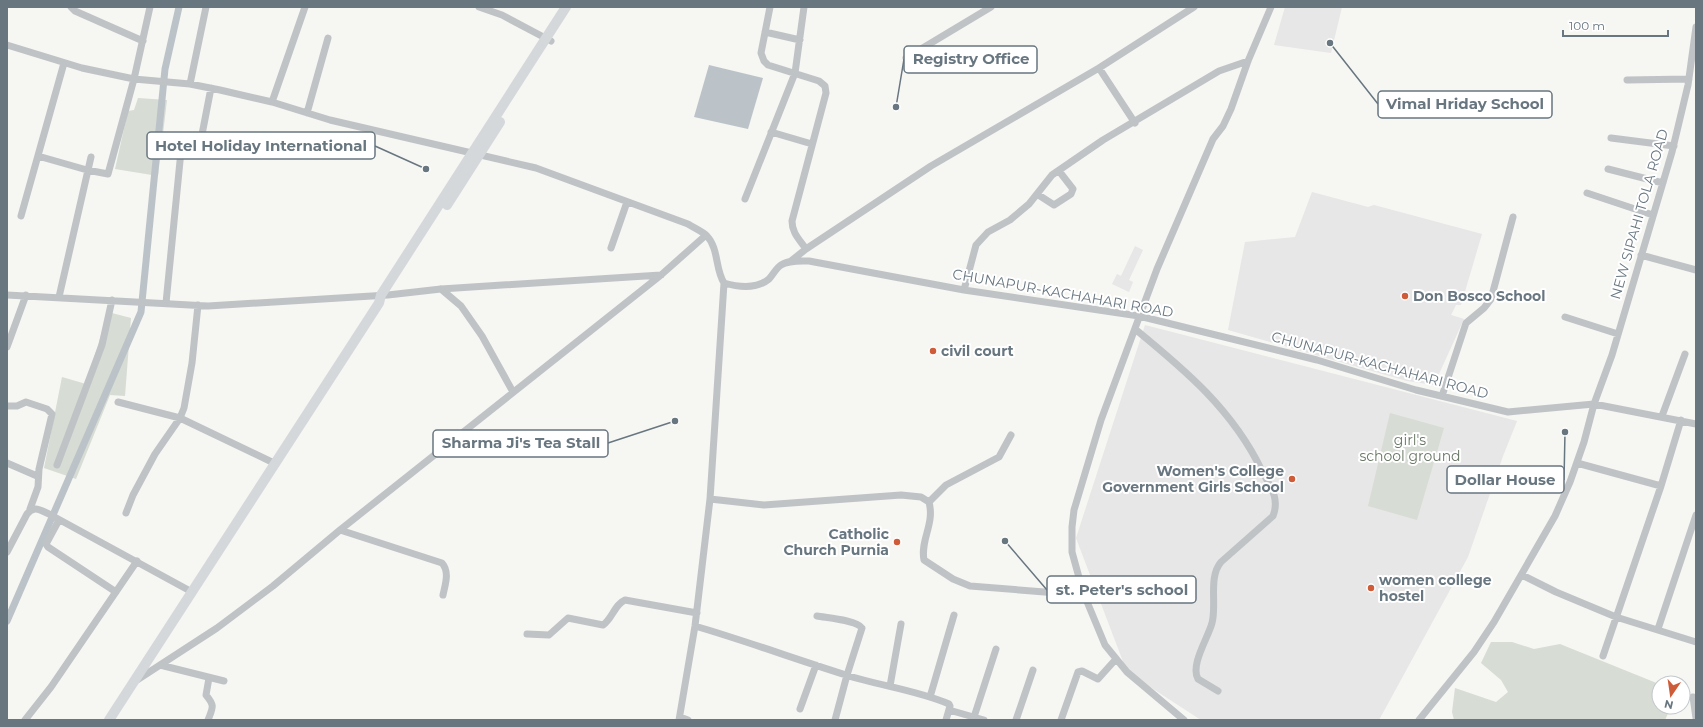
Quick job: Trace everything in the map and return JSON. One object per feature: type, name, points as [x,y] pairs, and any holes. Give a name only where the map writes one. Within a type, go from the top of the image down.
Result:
[{"type":"highway","points":[[109,720],[137,680],[192,592],[477,153],[548,40],[566,7]]},
{"type":"highway","points":[[548,40],[573,7]]},
{"type":"street","points":[[71,7],[75,11],[143,41]]},
{"type":"street","points":[[38,156],[87,170],[108,174],[134,79],[150,7]]},
{"type":"street","points":[[190,84],[206,7]]},
{"type":"street","points":[[272,102],[305,7]]},
{"type":"street","points":[[479,7],[502,15],[548,40]]},
{"type":"street","points":[[770,7],[762,53],[764,61],[768,65],[819,81],[825,86],[826,93],[792,220],[792,229],[806,249]]},
{"type":"street","points":[[745,199],[795,73],[804,7]]},
{"type":"street","points":[[724,283],[737,286],[754,286],[768,280],[782,265],[792,261],[806,249],[931,166],[1099,68],[1182,10],[1194,7]]},
{"type":"street","points":[[1184,720],[1127,672],[1106,645],[1083,592],[1072,552],[1074,510],[1101,420],[1157,269],[1213,139],[1223,126],[1231,109],[1248,61],[1271,7]]},
{"type":"street","points":[[906,58],[986,8]]},
{"type":"street","name":"NEW SIPAHI TOLA ROAD","points":[[1419,720],[1474,652],[1522,575],[1555,516],[1577,463],[1594,404],[1618,334],[1652,215],[1674,146],[1692,75],[1696,27]]},
{"type":"street","points":[[765,32],[800,40]]},
{"type":"street","points":[[306,113],[328,38]]},
{"type":"street","points":[[7,45],[82,68],[134,79],[170,81],[211,88],[272,102],[330,120],[477,153],[536,168],[688,224],[706,235],[712,244],[717,268],[724,283],[710,499],[695,626],[679,719],[688,720]]},
{"type":"street","points":[[964,290],[976,245],[988,232],[1019,213],[1052,175],[1103,140],[1135,123],[1219,71],[1248,61]]},
{"type":"street","points":[[21,216],[64,63]]},
{"type":"street","points":[[1099,68],[1135,123]]},
{"type":"street","points":[[1627,80],[1692,75]]},
{"type":"street","points":[[166,303],[181,152],[198,155],[211,88]]},
{"type":"street","points":[[771,132],[812,144]]},
{"type":"street","points":[[1611,138],[1674,146]]},
{"type":"street","points":[[58,297],[91,157]]},
{"type":"street","points":[[1608,169],[1663,183]]},
{"type":"street","points":[[1037,194],[1054,205],[1072,194],[1072,189],[1059,171]]},
{"type":"street","points":[[1587,194],[1652,215]]},
{"type":"street","points":[[611,248],[627,202]]},
{"type":"street","points":[[1442,396],[1466,323],[1484,308],[1491,298],[1513,217]]},
{"type":"street","points":[[137,680],[218,628],[273,586],[340,530],[661,275],[706,235]]},
{"type":"street","points":[[1641,255],[1696,270]]},
{"type":"street","name":"CHUNAPUR-KACHAHARI ROAD","points":[[792,261],[809,261],[964,290],[1139,316],[1317,360],[1442,396],[1508,412],[1594,404],[1662,416],[1696,424]]},
{"type":"street","points":[[7,294],[198,305],[382,298],[441,289],[661,275]]},
{"type":"street","points":[[441,289],[460,306],[482,336],[513,392]]},
{"type":"street","points":[[7,347],[26,295]]},
{"type":"street","points":[[58,465],[102,345],[112,300]]},
{"type":"street","points":[[126,513],[133,495],[155,454],[180,418],[184,408],[192,363],[198,305]]},
{"type":"street","points":[[1566,317],[1618,334]]},
{"type":"street","points":[[1135,328],[1194,379],[1221,408],[1245,438],[1275,496],[1276,507],[1273,516],[1221,562],[1216,570],[1212,622],[1195,668],[1198,679],[1218,691]]},
{"type":"street","points":[[1662,416],[1685,354]]},
{"type":"street","points":[[7,406],[17,406],[26,402],[47,409],[52,414],[37,476],[38,487],[30,509],[7,552]]},
{"type":"street","points":[[118,402],[180,418],[276,464]]},
{"type":"street","points":[[1603,656],[1661,486],[1681,420]]},
{"type":"street","points":[[929,502],[946,485],[999,457],[1011,435]]},
{"type":"street","points":[[7,463],[37,476]]},
{"type":"street","points":[[1577,463],[1661,486]]},
{"type":"street","points":[[710,499],[764,505],[901,495],[921,498],[929,502]]},
{"type":"street","points":[[929,502],[931,517],[924,550],[924,560],[953,579],[981,588],[1058,593],[1083,592]]},
{"type":"street","points":[[30,509],[34,508],[49,514],[192,592]]},
{"type":"street","points":[[1658,629],[1696,515]]},
{"type":"street","points":[[57,519],[46,544],[48,547],[116,592]]},
{"type":"street","points":[[340,530],[442,563],[446,567],[447,576],[443,595]]},
{"type":"street","points":[[25,720],[51,687],[137,562]]},
{"type":"street","points":[[1522,575],[1556,592],[1616,617],[1696,642]]},
{"type":"street","points":[[527,634],[549,635],[568,618],[603,625],[609,621],[620,604],[625,600],[696,613]]},
{"type":"street","points":[[930,697],[954,615]]},
{"type":"street","points":[[817,616],[853,622],[859,624],[862,628],[835,720]]},
{"type":"street","points":[[890,686],[900,624]]},
{"type":"street","points":[[695,626],[740,639],[847,675],[930,697],[949,704],[946,720]]},
{"type":"street","points":[[974,717],[996,649]]},
{"type":"street","points":[[1061,720],[1078,672],[1082,671],[1098,679],[1116,659]]},
{"type":"street","points":[[160,665],[224,681]]},
{"type":"street","points":[[800,709],[816,665]]},
{"type":"street","points":[[1016,720],[1033,670]]},
{"type":"street","points":[[208,720],[213,707],[212,701],[206,695],[209,678]]},
{"type":"street","points":[[1692,696],[1696,718]]},
{"type":"street","points":[[949,710],[984,720]]},
{"type":"shaded area","points":[[1285,7],[1342,7],[1331,53],[1274,45]]},
{"type":"shaded area","points":[[709,65],[763,78],[748,129],[694,117]]},
{"type":"shaded area","points":[[1312,192],[1368,207],[1374,205],[1482,234],[1461,305],[1456,305],[1451,315],[1464,319],[1434,385],[1407,381],[1228,330],[1245,242],[1295,237]]},
{"type":"shaded area","points":[[1135,246],[1143,250],[1129,280],[1133,282],[1129,292],[1112,284],[1117,274],[1121,276]]},
{"type":"shaded area","name":"Women's College Government Girls School","points":[[1145,325],[1517,421],[1503,456],[1468,557],[1379,720],[1201,720],[1127,672],[1076,538]]},
{"type":"green space","points":[[138,98],[167,100],[158,176],[115,169],[128,111],[134,110]]},
{"type":"green space","points":[[108,312],[131,318],[125,396],[110,395],[76,479],[44,468],[62,377],[86,384]]},
{"type":"green space","name":"girl's school ground","points":[[1390,413],[1444,428],[1417,520],[1368,506]]},
{"type":"green space","points":[[1491,642],[1512,642],[1534,649],[1560,644],[1651,681],[1651,715],[1667,715],[1665,720],[1454,720],[1452,712],[1455,688],[1496,702],[1508,692],[1501,680],[1481,663]]},
{"type":"waterway","points":[[7,621],[141,312],[165,69],[179,7]]},
{"type":"place","name":"Vimal Hriday School","points":[[1330,43]]},
{"type":"place","name":"Registry Office","points":[[896,107]]},
{"type":"place","name":"Hotel Holiday International","points":[[426,169]]},
{"type":"place","name":"Don Bosco School","points":[[1405,296]]},
{"type":"place","name":"civil court","points":[[933,351]]},
{"type":"place","name":"Sharma Ji's Tea Stall","points":[[675,421]]},
{"type":"place","name":"Dollar House","points":[[1565,432]]},
{"type":"place","name":"Women's College Government Girls School","points":[[1292,479]]},
{"type":"place","name":"st. Peter's school","points":[[1005,541]]},
{"type":"place","name":"Catholic Church Purnia","points":[[897,542]]},
{"type":"place","name":"women college hostel","points":[[1371,588]]}]
